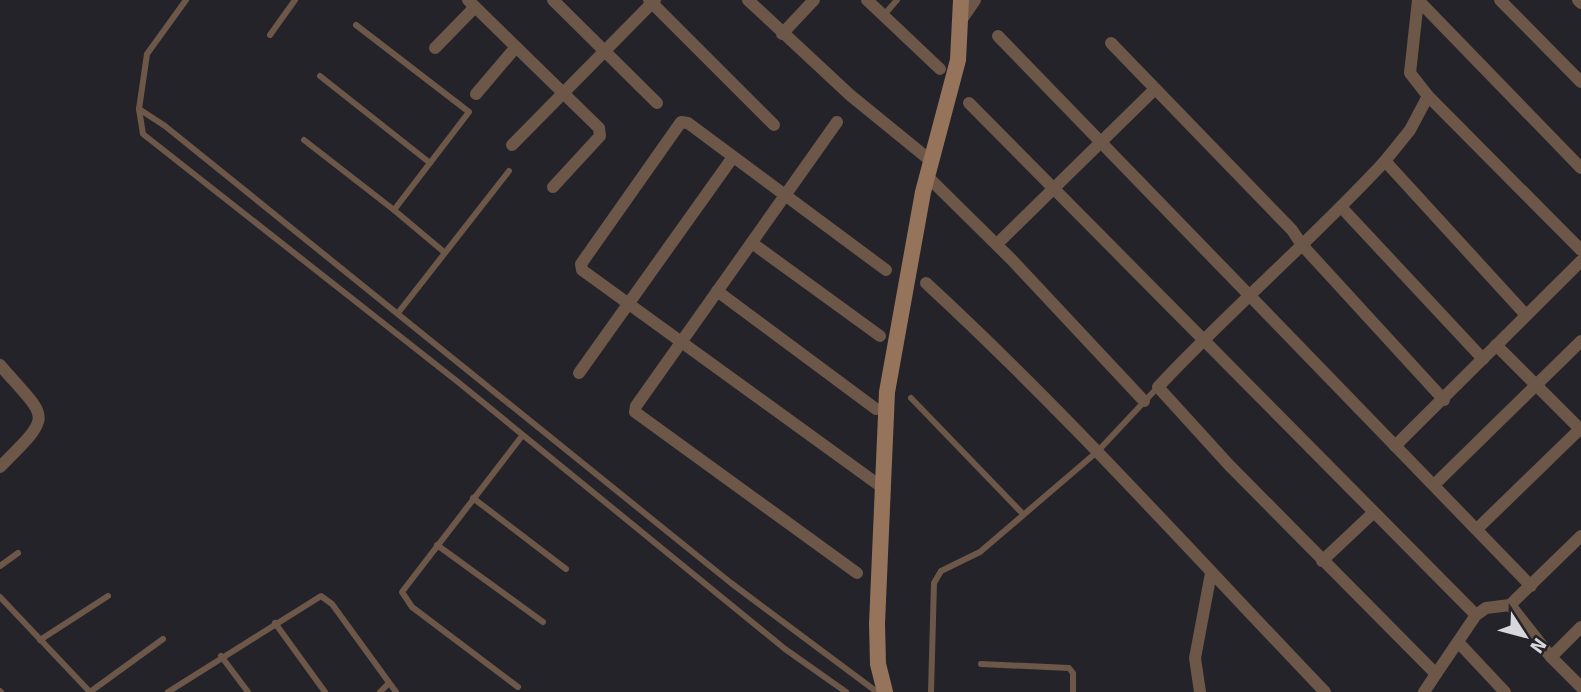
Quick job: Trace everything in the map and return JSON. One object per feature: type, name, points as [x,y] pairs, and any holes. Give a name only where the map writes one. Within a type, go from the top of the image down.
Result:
[{"type":"street","points":[[553,0],[657,103]]},
{"type":"street","points":[[748,0],[929,169],[1144,401]]},
{"type":"street","points":[[782,34],[814,0]]},
{"type":"street","points":[[867,0],[940,69]]},
{"type":"street","points":[[886,692],[878,664],[877,624],[887,393],[929,169],[958,60],[961,0]]},
{"type":"street","points":[[962,19],[975,0]]},
{"type":"street","points":[[1581,168],[1419,0],[1410,73],[1428,96],[1581,250]]},
{"type":"street","points":[[1500,0],[1581,82]]},
{"type":"street","points":[[512,145],[652,1],[774,125]]},
{"type":"street","points":[[435,48],[471,3],[598,128],[600,136],[552,187]]},
{"type":"street","points":[[998,36],[1531,586]]},
{"type":"street","points":[[1111,43],[1292,230],[1444,400]]},
{"type":"street","points":[[476,94],[516,47]]},
{"type":"street","points":[[997,244],[1155,89]]},
{"type":"street","points":[[1428,96],[1410,130],[1342,208],[1202,340],[1158,387],[1322,561],[1436,674]]},
{"type":"street","points":[[969,103],[1476,615]]},
{"type":"street","points":[[883,488],[582,271],[581,264],[681,122],[688,123],[886,270]]},
{"type":"street","points":[[837,122],[636,406],[635,412],[857,573]]},
{"type":"street","points":[[579,373],[733,157]]},
{"type":"street","points":[[1385,161],[1525,314]]},
{"type":"street","points":[[1342,208],[1483,359]]},
{"type":"street","points":[[752,243],[880,336]]},
{"type":"street","points":[[1395,446],[1581,261]]},
{"type":"street","points":[[926,283],[1010,361],[1098,451],[1325,692]]},
{"type":"street","points":[[717,291],[876,409]]},
{"type":"street","points":[[1434,485],[1581,341]]},
{"type":"street","points":[[1477,529],[1580,429],[1496,345]]},
{"type":"street","points":[[0,365],[39,409],[40,422],[0,467]]},
{"type":"street","points":[[1322,561],[1373,513]]},
{"type":"street","points":[[1425,692],[1476,615],[1486,608],[1510,605],[1581,536]]},
{"type":"street","points":[[1200,692],[1195,658],[1211,573]]},
{"type":"street","points":[[1510,605],[1551,657],[1581,687]]},
{"type":"street","points":[[1551,657],[1581,627]]},
{"type":"street","points":[[1459,643],[1505,692]]},
{"type":"lane","points":[[186,0],[147,54],[139,109],[143,134],[253,218],[785,649],[846,692]]},
{"type":"lane","points":[[270,35],[295,0]]},
{"type":"lane","points":[[883,16],[897,0]]},
{"type":"lane","points":[[356,25],[468,112],[394,210]]},
{"type":"lane","points":[[320,76],[430,163]]},
{"type":"lane","points":[[139,109],[165,126],[223,176],[398,313],[731,583],[877,692]]},
{"type":"lane","points":[[304,140],[444,252]]},
{"type":"lane","points":[[398,313],[509,170]]},
{"type":"lane","points":[[931,692],[934,583],[941,570],[980,552],[1022,513],[1098,451],[1158,387]]},
{"type":"lane","points":[[911,398],[1022,513]]},
{"type":"lane","points":[[518,687],[404,598],[402,592],[522,436]]},
{"type":"lane","points":[[473,498],[566,569]]},
{"type":"lane","points":[[437,545],[543,622]]},
{"type":"lane","points":[[0,566],[18,553]]},
{"type":"lane","points":[[40,639],[108,596]]},
{"type":"lane","points":[[169,692],[221,656],[321,596],[332,604],[396,692]]},
{"type":"lane","points":[[0,597],[90,692],[163,639]]},
{"type":"lane","points":[[275,622],[325,692]]},
{"type":"lane","points":[[221,656],[248,692]]},
{"type":"lane","points":[[981,664],[1069,668],[1073,673],[1073,692]]},
{"type":"lane","points":[[380,692],[389,682]]}]
